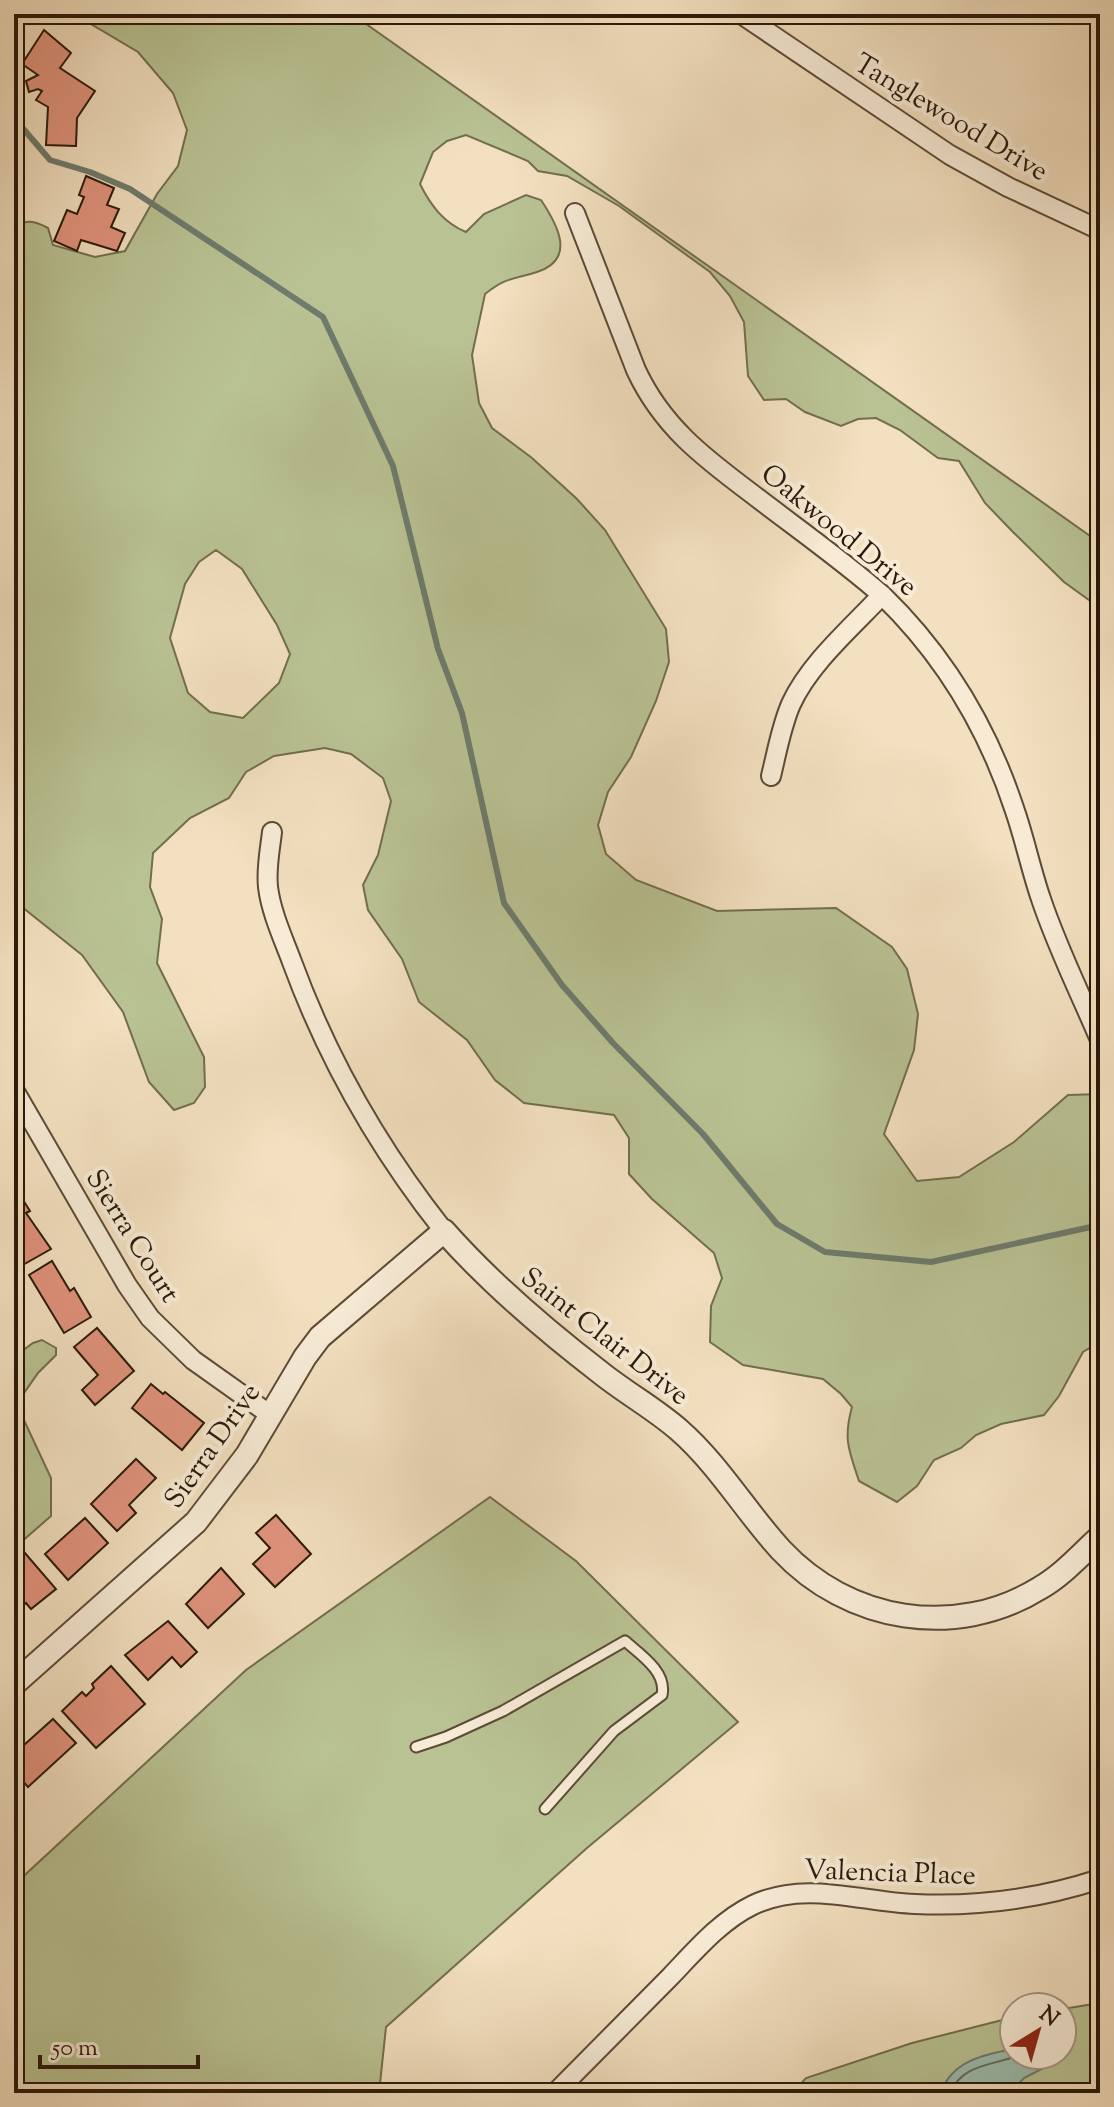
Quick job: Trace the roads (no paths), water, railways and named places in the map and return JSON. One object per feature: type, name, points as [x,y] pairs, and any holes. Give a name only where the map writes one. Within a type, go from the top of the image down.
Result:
[{"type":"street","name":"Tanglewood Drive","points":[[741,14],[950,155],[1008,187],[1100,230]]},
{"type":"street","name":"Oakwood Drive","points":[[575,213],[636,370],[660,413],[702,456],[882,595],[939,657],[982,728],[1015,811],[1053,932],[1100,1040]]},
{"type":"street","points":[[771,776],[785,721],[799,690],[836,644],[882,595]]},
{"type":"street","name":"Saint Clair Drive","points":[[272,832],[268,889],[278,926],[311,1014],[341,1078],[423,1204],[498,1288],[598,1371],[687,1438],[783,1552],[828,1588],[849,1600],[894,1614],[931,1619],[975,1615],[1006,1606],[1054,1579],[1100,1537]]},
{"type":"street","name":"Sierra Court","points":[[14,1090],[127,1285],[150,1318],[193,1360],[272,1416]]},
{"type":"street","name":"Sierra Drive","points":[[14,1684],[188,1531],[226,1484],[320,1337],[444,1231]]},
{"type":"street","name":"Valencia Place","points":[[559,2089],[706,1940],[740,1912],[754,1905],[770,1899],[817,1893],[910,1904],[956,1905],[1026,1899],[1100,1879]]},
{"type":"lane","points":[[416,1747],[503,1711],[625,1641],[661,1678],[664,1687],[662,1695],[614,1731],[545,1809]]},
{"type":"water","points":[[998,2052],[998,2071],[1038,2071],[1024,2078],[1010,2093],[941,2093],[946,2082],[961,2066]]},
{"type":"waterway","points":[[14,118],[50,160],[130,189],[323,317],[393,466],[438,649],[462,713],[504,903],[562,985],[613,1043],[703,1134],[777,1224],[825,1252],[931,1262],[1100,1225]]}]
